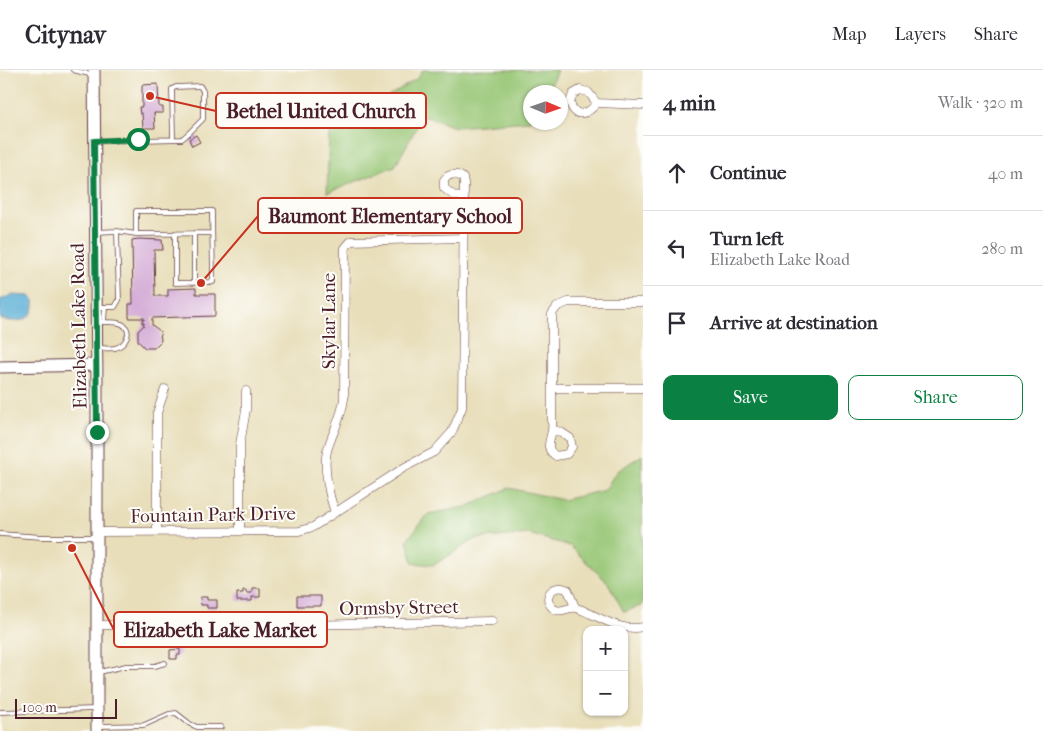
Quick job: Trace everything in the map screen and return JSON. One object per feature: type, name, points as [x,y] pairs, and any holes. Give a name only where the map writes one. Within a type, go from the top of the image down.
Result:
[{"type":"street","name":"Elizabeth Lake Road","points":[[94,73],[94,232],[100,307],[96,348],[98,534],[96,625],[97,728]]},
{"type":"street","points":[[597,104],[643,105]]},
{"type":"street","name":"Fountain Park Drive","points":[[98,534],[157,531],[299,531],[312,527],[404,467],[434,452],[452,432],[462,408],[464,198]]},
{"type":"street","name":"Skylar Lane","points":[[335,512],[331,501],[327,475],[327,452],[343,412],[345,248],[351,241],[463,238]]},
{"type":"street","points":[[554,430],[552,423],[552,314],[557,307],[568,302],[643,302]]},
{"type":"street","points":[[0,367],[97,365]]},
{"type":"street","points":[[552,388],[643,388]]},
{"type":"street","points":[[157,531],[157,413],[165,389]]},
{"type":"street","points":[[240,530],[240,444],[246,410],[246,391]]},
{"type":"street","points":[[575,608],[623,627],[643,628]]},
{"type":"street","name":"Ormsby Street","points":[[96,625],[254,626],[492,621]]},
{"type":"lane","points":[[73,70],[94,73]]},
{"type":"lane","points":[[94,141],[182,139],[203,119],[203,91],[200,86],[176,87],[172,89],[172,139]]},
{"type":"lane","points":[[136,234],[136,211],[212,211],[212,282],[175,283],[175,233]]},
{"type":"lane","points":[[100,307],[117,306],[119,300],[117,231]]},
{"type":"lane","points":[[94,232],[117,231],[136,234],[212,233]]},
{"type":"lane","points":[[194,233],[194,283]]},
{"type":"lane","points":[[96,348],[114,348],[124,344],[127,340],[125,327],[114,322],[100,322]]},
{"type":"lane","points":[[0,534],[42,537],[98,534]]},
{"type":"lane","points":[[97,673],[126,666],[156,666],[165,663]]},
{"type":"lane","points":[[0,712],[97,709]]},
{"type":"lane","points":[[97,728],[144,725],[169,714],[176,713],[197,727],[221,727]]},
{"type":"lane","points":[[189,731],[190,724]]},
{"type":"green space","points":[[422,70],[557,70],[551,85],[523,85],[523,122],[455,127],[423,116],[395,166],[327,193],[329,133],[418,78]]},
{"type":"green space","points":[[642,455],[643,605],[624,612],[608,583],[570,546],[529,534],[475,539],[434,565],[413,563],[407,540],[428,514],[466,507],[509,488],[563,500],[605,490],[616,472]]},
{"type":"water","points":[[12,295],[30,296],[34,300],[34,307],[29,317],[19,321],[1,319],[0,300]]},
{"type":"building","points":[[158,84],[159,107],[163,107],[163,113],[154,113],[155,128],[143,128],[142,113],[140,114],[139,107],[142,107],[142,85]]},
{"type":"building","points":[[196,135],[200,142],[192,146],[189,139]]},
{"type":"building","points":[[132,240],[162,240],[163,250],[154,250],[155,296],[168,296],[168,289],[196,288],[196,294],[215,294],[215,316],[152,318],[152,325],[160,331],[161,341],[154,348],[145,348],[138,341],[138,331],[144,325],[142,320],[144,318],[129,318],[129,304],[133,304]]},
{"type":"building","points":[[252,588],[260,588],[260,597],[252,597],[252,601],[237,601],[237,593],[243,593],[243,590],[246,590],[246,593],[252,593]]},
{"type":"building","points":[[297,596],[321,596],[321,606],[297,606]]},
{"type":"building","points":[[200,597],[207,597],[207,600],[217,600],[217,608],[207,608],[207,605],[201,605]]},
{"type":"building","points":[[180,649],[180,655],[177,655],[177,659],[170,659],[170,650]]},
{"type":"place","name":"Bethel United Church","points":[[150,96]]},
{"type":"place","name":"Baumont Elementary School","points":[[201,283]]},
{"type":"place","name":"Elizabeth Lake Market","points":[[72,548]]},
{"type":"route","points":[[97,432],[94,141],[138,139]]}]
